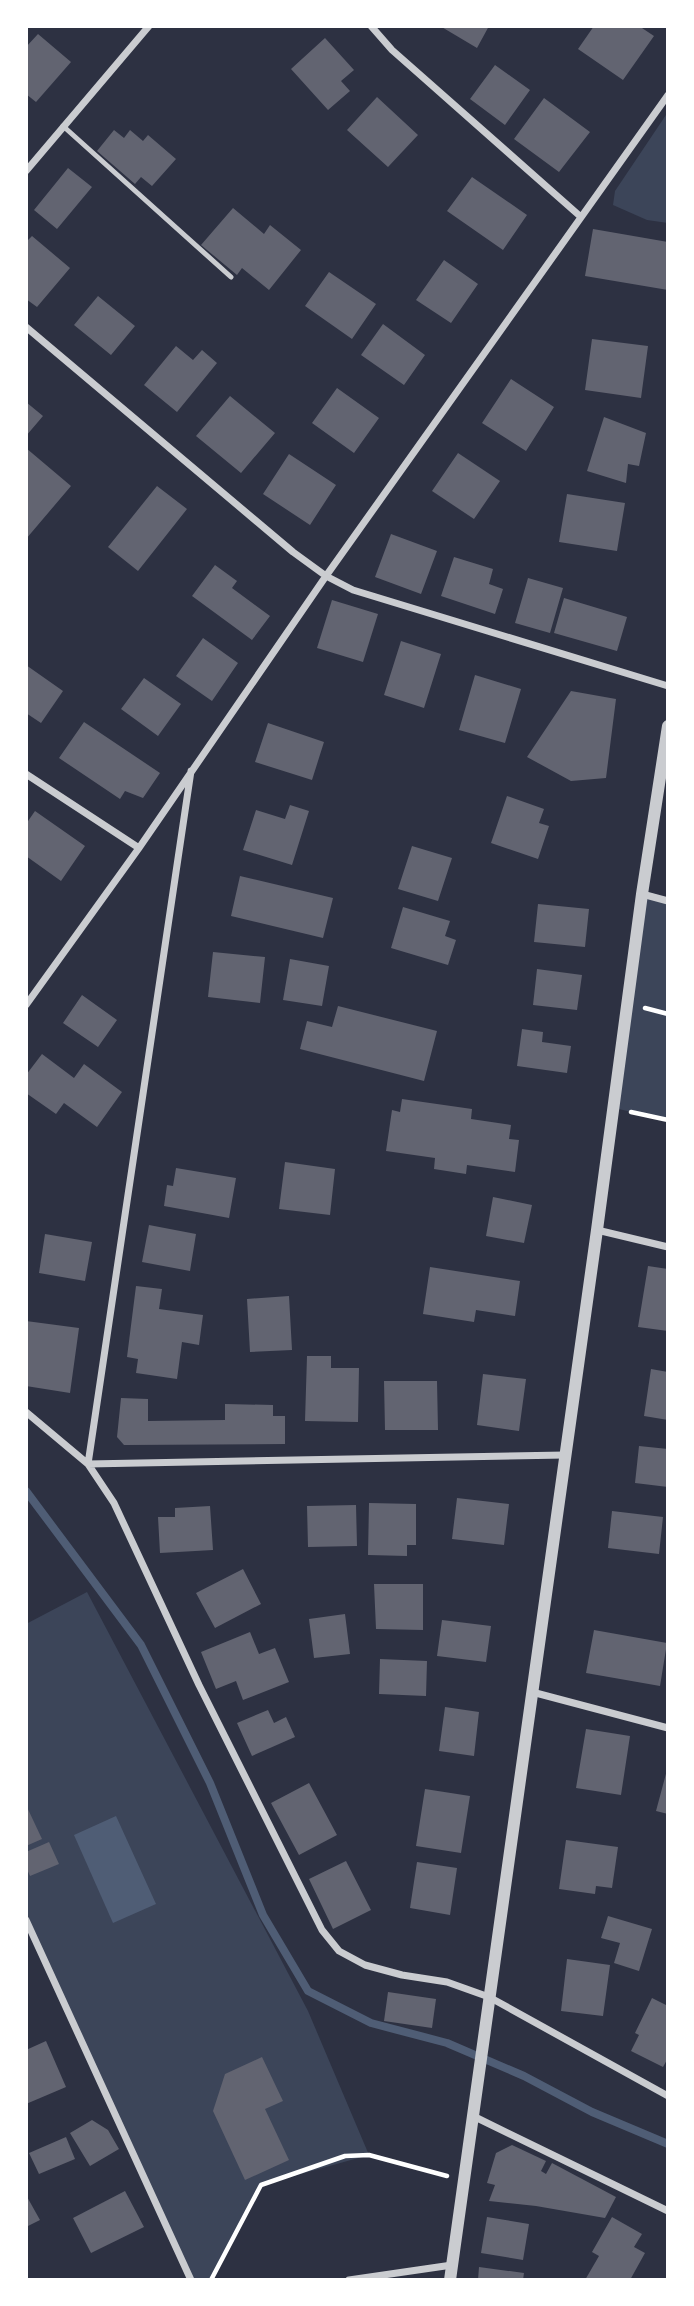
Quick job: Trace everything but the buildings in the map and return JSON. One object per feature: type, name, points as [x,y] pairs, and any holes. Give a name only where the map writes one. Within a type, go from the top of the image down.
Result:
[{"type":"street","points":[[26,171],[149,26]]},
{"type":"street","points":[[371,26],[392,50],[581,217]]},
{"type":"street","points":[[26,1005],[139,848],[326,576],[668,95]]},
{"type":"street","points":[[26,327],[293,552],[326,576],[353,590],[668,686]]},
{"type":"street","points":[[450,2280],[642,894],[668,726]]},
{"type":"street","points":[[88,1464],[191,771]]},
{"type":"street","points":[[26,774],[139,848]]},
{"type":"street","points":[[642,894],[668,901]]},
{"type":"street","points":[[597,1230],[668,1247]]},
{"type":"street","points":[[26,1412],[88,1464],[114,1503],[199,1685],[322,1930],[339,1951],[365,1965],[402,1975],[447,1982],[489,1997],[668,2096]]},
{"type":"street","points":[[88,1464],[565,1455]]},
{"type":"street","points":[[532,1692],[668,1728]]},
{"type":"street","points":[[26,1920],[191,2280]]},
{"type":"street","points":[[473,2116],[668,2211]]},
{"type":"street","points":[[349,2280],[452,2265]]},
{"type":"lane","points":[[64,127],[231,276]]},
{"type":"path","points":[[614,1108],[668,1120]]},
{"type":"path","points":[[211,2280],[261,2185],[345,2156],[369,2155],[464,2181]]},
{"type":"shaded area","points":[[668,112],[668,223],[647,220],[613,205],[615,191]]},
{"type":"shaded area","points":[[642,894],[668,901],[668,1120],[614,1108]]},
{"type":"shaded area","points":[[87,1592],[308,2011],[369,2155],[261,2185],[211,2280],[191,2280],[26,1920],[26,1624]]},
{"type":"shaded area","points":[[116,1816],[156,1904],[113,1923],[74,1835]]},
{"type":"waterway","points":[[26,1491],[141,1645],[210,1783],[263,1915],[308,1991],[371,2023],[447,2043],[524,2076],[592,2112],[668,2144]]}]
